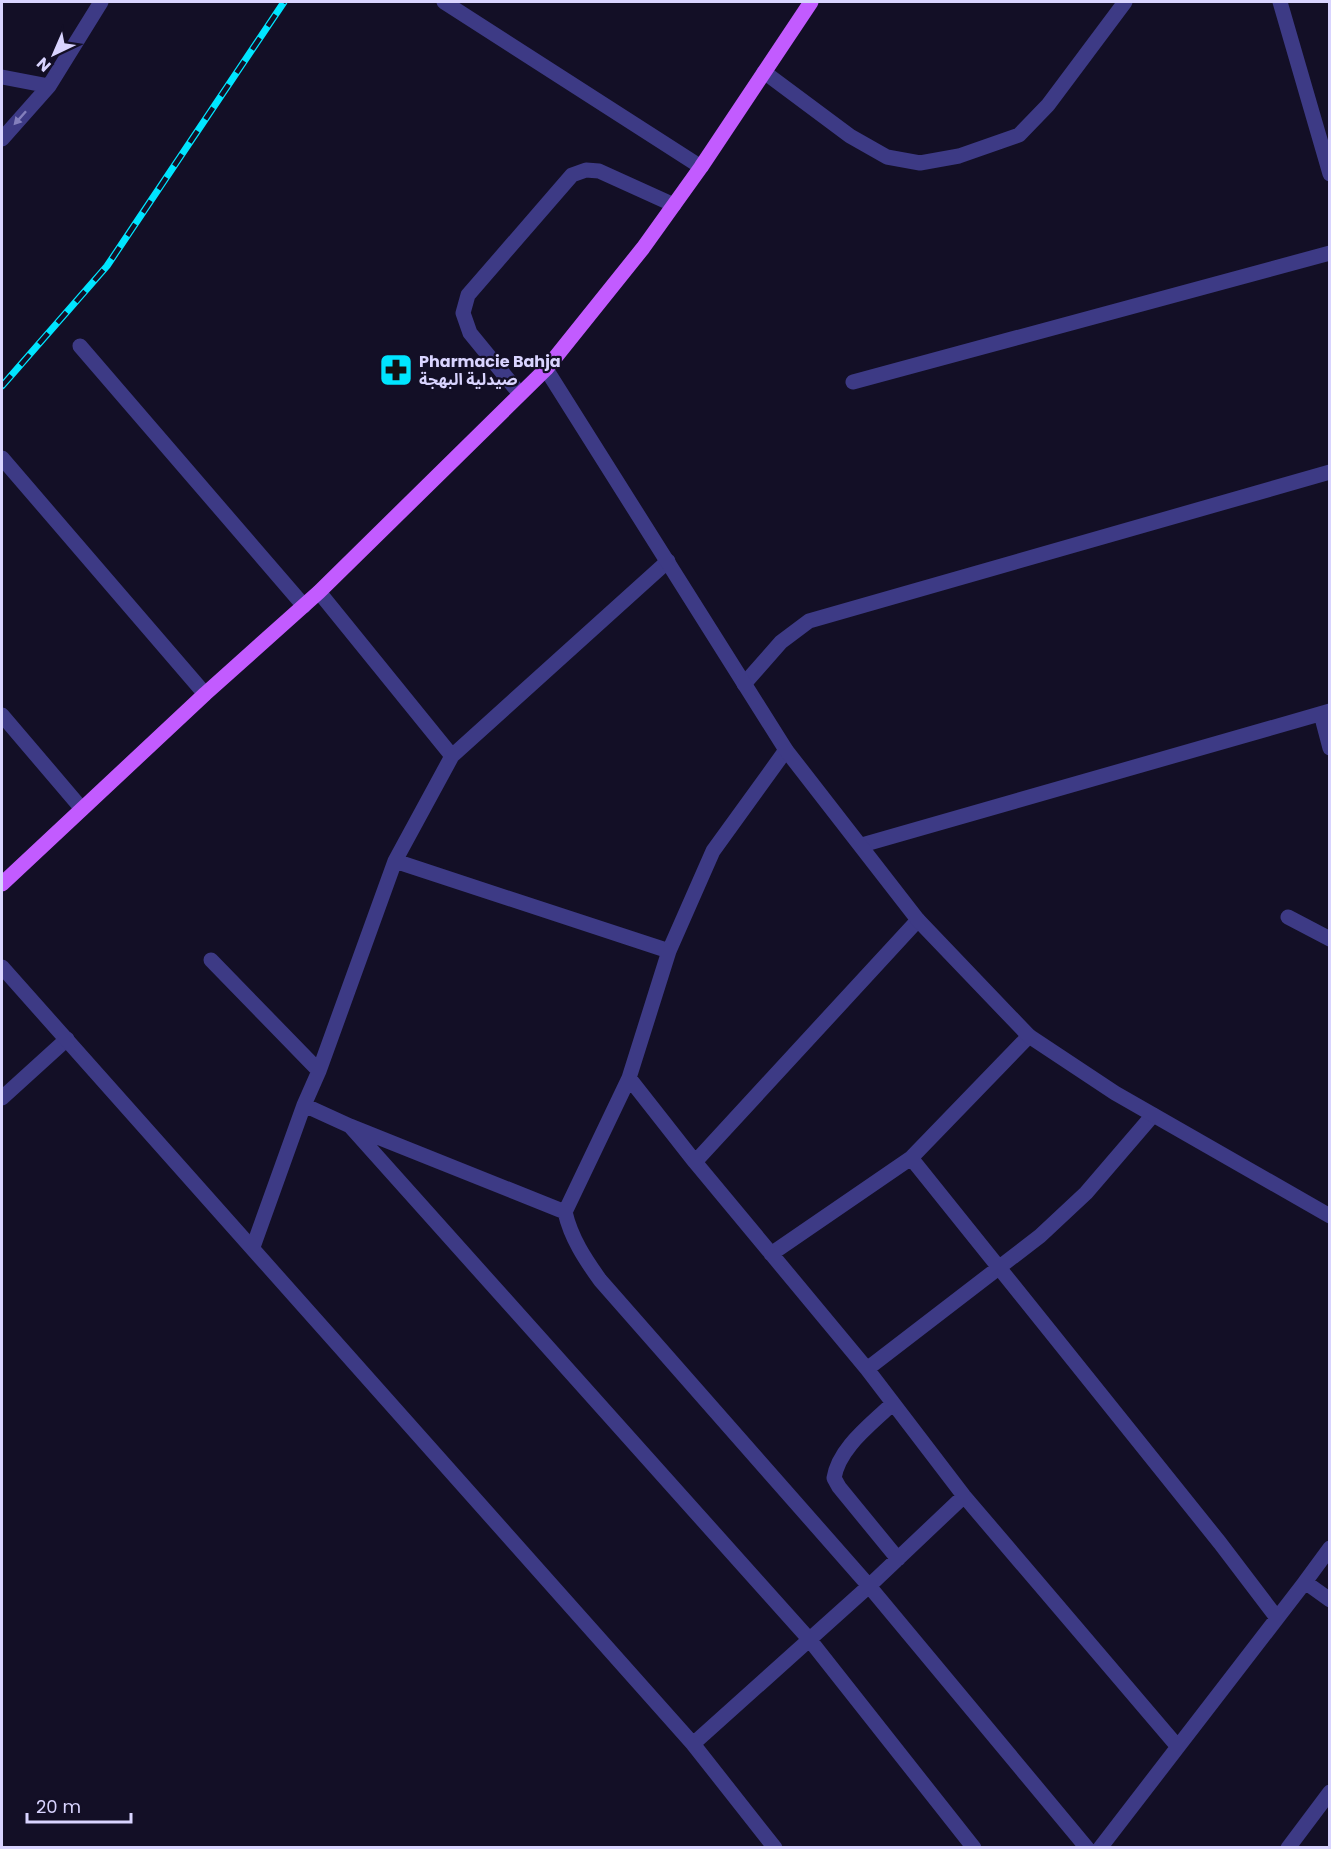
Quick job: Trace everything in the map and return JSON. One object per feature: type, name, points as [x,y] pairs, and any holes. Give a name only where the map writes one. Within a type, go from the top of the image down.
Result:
[{"type":"main road","points":[[2,884],[205,694],[319,592],[546,369],[643,248],[701,167],[811,2]]},
{"type":"street","points":[[2,139],[49,86],[101,2]]},
{"type":"street","points":[[444,2],[701,167]]},
{"type":"street","points":[[764,72],[850,136],[887,157],[920,163],[960,156],[1019,135],[1048,105],[1125,2]]},
{"type":"street","points":[[1282,2],[1329,174]]},
{"type":"street","points":[[2,77],[49,86]]},
{"type":"street","points":[[520,394],[470,333],[463,313],[468,295],[572,175],[586,170],[599,171],[674,205]]},
{"type":"street","points":[[853,382],[1329,253]]},
{"type":"street","points":[[80,346],[304,606]]},
{"type":"street","points":[[546,369],[786,750],[918,920],[1029,1036],[1115,1093],[1329,1216]]},
{"type":"street","points":[[2,458],[205,694]]},
{"type":"street","points":[[744,684],[781,642],[809,621],[1329,472]]},
{"type":"street","points":[[252,1247],[395,861],[452,756],[668,561]]},
{"type":"street","points":[[319,592],[452,756]]},
{"type":"street","points":[[862,845],[1325,713],[1329,748]]},
{"type":"street","points":[[2,715],[82,809]]},
{"type":"street","points":[[786,750],[713,851],[669,951],[629,1078],[565,1212],[568,1227],[579,1249],[600,1280],[869,1586],[1087,1848]]},
{"type":"street","points":[[395,861],[669,951]]},
{"type":"street","points":[[1288,917],[1329,939]]},
{"type":"street","points":[[695,1162],[918,920]]},
{"type":"street","points":[[211,960],[319,1071]]},
{"type":"street","points":[[2,967],[693,1744],[775,1848]]},
{"type":"street","points":[[771,1254],[911,1158],[1029,1036]]},
{"type":"street","points":[[2,1098],[67,1039]]},
{"type":"street","points":[[629,1078],[695,1162],[867,1369],[964,1496],[1178,1747]]},
{"type":"street","points":[[304,1105],[565,1212]]},
{"type":"street","points":[[867,1369],[1040,1236],[1086,1193],[1153,1115]]},
{"type":"street","points":[[350,1125],[809,1639],[974,1848]]},
{"type":"street","points":[[911,1158],[1220,1543],[1277,1618]]},
{"type":"street","points":[[893,1402],[840,1460],[834,1478],[839,1488],[898,1559]]},
{"type":"street","points":[[693,1744],[869,1586],[964,1496]]},
{"type":"street","points":[[1100,1848],[1329,1548]]},
{"type":"street","points":[[1305,1582],[1329,1600]]},
{"type":"street","points":[[1288,1848],[1329,1792]]},
{"type":"railway","points":[[2,386],[107,266],[284,2]]},
{"type":"place","name":"Pharmacie Bahja صيدلية البهجة","points":[[396,370]]}]
